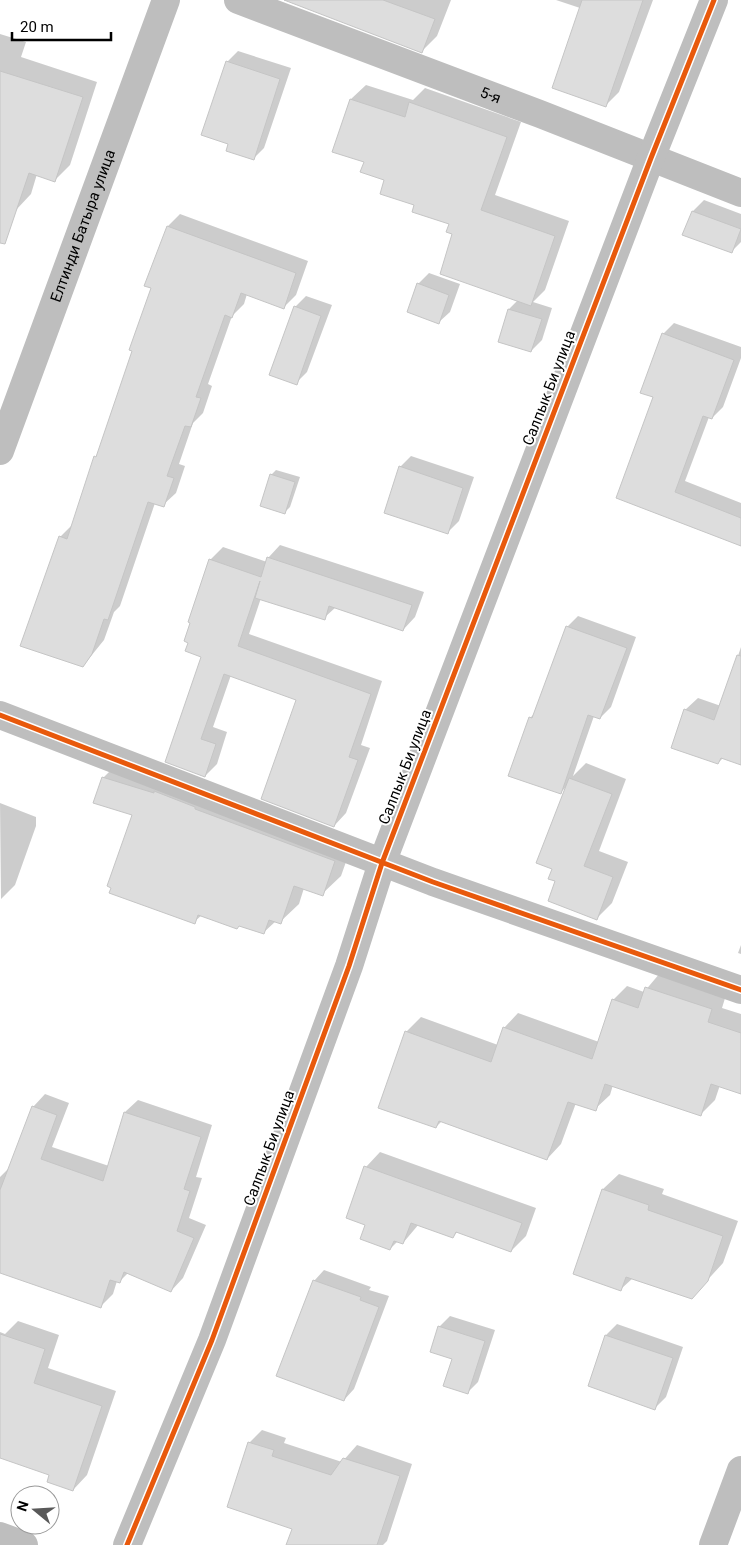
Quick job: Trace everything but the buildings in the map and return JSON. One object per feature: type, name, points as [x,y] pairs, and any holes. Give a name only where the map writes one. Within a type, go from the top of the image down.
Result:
[{"type":"street","name":"Елтинди Батыра улица","points":[[0,451],[166,0]]},
{"type":"street","name":"5-я","points":[[238,0],[741,193]]},
{"type":"street","name":"Салпык Би улица","points":[[127,1545],[212,1340],[349,966],[382,863],[651,158],[714,0]]},
{"type":"street","points":[[0,715],[382,863],[741,990]]},
{"type":"street","points":[[713,1545],[741,1470]]},
{"type":"street","points":[[0,1536],[24,1545]]},
{"type":"cycle path","points":[[127,1545],[212,1340],[349,966],[382,863],[651,158],[714,0]]},
{"type":"cycle path","points":[[0,715],[433,882],[741,990]]}]
